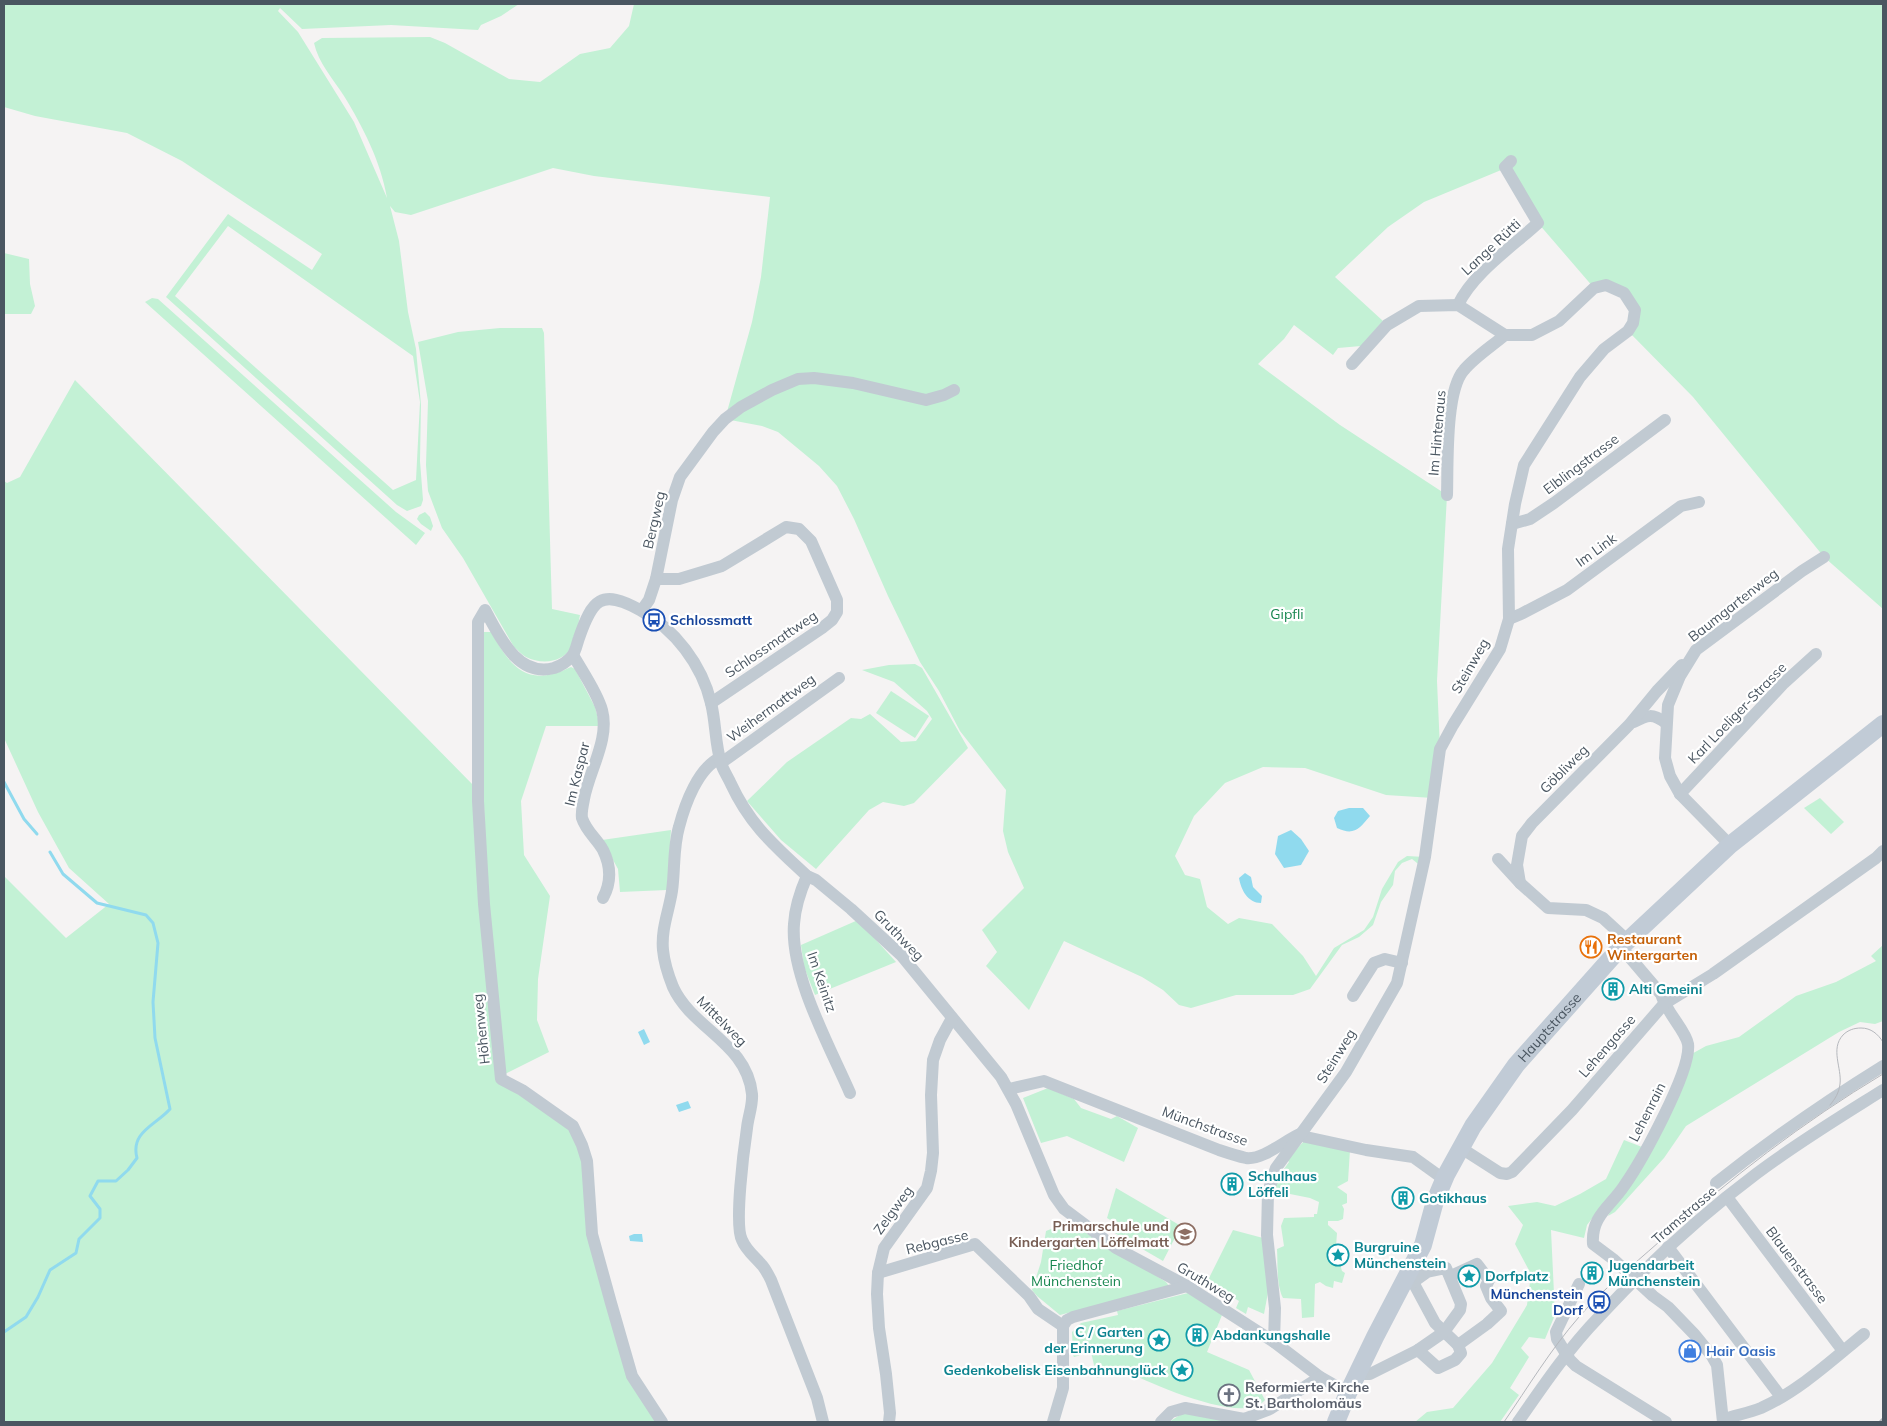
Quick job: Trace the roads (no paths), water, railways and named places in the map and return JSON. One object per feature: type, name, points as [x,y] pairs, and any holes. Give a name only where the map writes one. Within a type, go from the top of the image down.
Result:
[{"type":"main road","name":"Hauptstrasse","points":[[1336,1422],[1348,1393],[1409,1279],[1426,1237],[1435,1201],[1446,1175],[1484,1109],[1516,1065],[1624,944],[1730,845],[1883,724]]},
{"type":"street","name":"Lange Rütti","points":[[1458,305],[1477,277],[1538,224],[1506,167],[1511,161]]},
{"type":"street","name":"Steinweg","points":[[1274,1342],[1275,1308],[1268,1235],[1268,1192],[1276,1168],[1358,1054],[1393,992],[1402,963],[1425,857],[1440,749],[1500,648],[1509,619],[1508,549],[1524,465],[1580,377],[1604,349],[1628,331],[1633,323],[1636,310],[1624,293],[1606,285],[1594,288],[1559,321],[1532,335],[1505,335],[1458,305]]},
{"type":"street","points":[[1352,364],[1387,325],[1419,306],[1458,305]]},
{"type":"street","name":"Im Hintenaus","points":[[1447,495],[1451,409],[1454,388],[1463,371],[1505,335]]},
{"type":"street","name":"Bergweg","points":[[642,610],[656,579],[672,500],[680,477],[708,438],[725,419],[741,407],[772,390],[798,379],[814,378],[853,382],[926,400],[944,396],[954,390]]},
{"type":"street","name":"Elblingstrasse","points":[[1512,524],[1530,519],[1554,503],[1665,420]]},
{"type":"street","name":"Im Link","points":[[1509,619],[1567,590],[1681,506],[1699,502]]},
{"type":"street","name":"Schlossmattweg","points":[[656,579],[679,579],[722,566],[786,527],[800,529],[811,541],[837,600],[837,612],[832,620],[822,628],[711,703]]},
{"type":"street","name":"Baumgartenweg","points":[[1730,845],[1680,794],[1670,776],[1665,758],[1668,705],[1680,676],[1696,650],[1802,571],[1824,557]]},
{"type":"street","name":"Gruthweg","points":[[573,655],[590,608],[602,600],[615,599],[642,610],[680,642],[692,658],[702,678],[711,703],[721,760],[739,801],[759,830],[806,876],[816,880],[881,935],[901,955],[1009,1089],[1054,1195],[1064,1210],[1116,1248],[1187,1286],[1274,1342],[1320,1377],[1348,1393]]},
{"type":"street","name":"Höhenweg","points":[[573,655],[558,667],[548,670],[530,667],[513,656],[485,610],[478,622],[476,670],[478,800],[484,904],[501,1079],[522,1090],[573,1126],[587,1160],[592,1234],[632,1376],[662,1422]]},
{"type":"street","name":"Göbliweg","points":[[1520,883],[1517,865],[1522,836],[1532,823],[1629,725],[1657,690],[1696,650]]},
{"type":"street","name":"Karl Loeliger-Strasse","points":[[1680,794],[1784,683],[1816,654]]},
{"type":"street","name":"Im Kaspar","points":[[573,655],[602,709],[604,725],[586,791],[582,819],[593,838],[603,850],[606,859],[610,877],[604,898]]},
{"type":"street","name":"Weihermattweg","points":[[721,760],[839,678]]},
{"type":"street","name":"Göbliweg","points":[[1629,725],[1646,716],[1656,716],[1666,723]]},
{"type":"street","name":"Mittelweg","points":[[721,760],[713,761],[702,772],[678,828],[671,893],[663,928],[663,951],[673,987],[685,1006],[735,1053],[746,1073],[752,1095],[746,1129],[738,1221],[741,1240],[762,1265],[771,1280],[817,1398],[823,1422]]},
{"type":"street","name":"Lehengasse","points":[[1461,1148],[1500,1173],[1507,1174],[1512,1172],[1572,1110],[1664,1004],[1712,974],[1883,851]]},
{"type":"street","name":"Lehenrain","points":[[1498,859],[1520,883],[1548,908],[1586,910],[1604,918],[1661,994],[1664,1004],[1688,1042],[1688,1056],[1684,1072],[1664,1115],[1624,1186],[1600,1216],[1592,1231],[1593,1244],[1613,1258],[1634,1279],[1668,1307],[1712,1356],[1717,1365],[1724,1420]]},
{"type":"street","name":"Im Keinitz","points":[[806,876],[798,897],[794,925],[797,963],[810,1001],[850,1093]]},
{"type":"street","points":[[1353,996],[1374,963],[1386,959],[1402,963]]},
{"type":"street","name":"Zelgweg","points":[[889,1422],[890,1413],[886,1374],[879,1328],[878,1273],[884,1248],[927,1188],[933,1153],[931,1095],[933,1060],[940,1040],[952,1018]]},
{"type":"street","name":"Tramstrasse","points":[[1716,1183],[1758,1149],[1883,1066]]},
{"type":"street","name":"Münchstrasse","points":[[1009,1089],[1044,1081],[1220,1150],[1248,1158],[1263,1156],[1287,1140],[1301,1134]]},
{"type":"street","name":"Tramstrasse","points":[[1518,1422],[1566,1354],[1634,1279],[1668,1247],[1757,1173],[1883,1090]]},
{"type":"street","points":[[1301,1134],[1306,1137],[1366,1150],[1413,1158],[1438,1175],[1446,1175]]},
{"type":"street","name":"Blauenstrasse","points":[[1727,1197],[1843,1351]]},
{"type":"street","name":"Rebgasse","points":[[878,1273],[975,1244],[1029,1296],[1038,1308],[1063,1326]]},
{"type":"street","points":[[1668,1247],[1781,1397]]},
{"type":"street","points":[[1451,1276],[1477,1264],[1489,1280],[1486,1286],[1491,1298],[1501,1311],[1487,1324],[1458,1345]]},
{"type":"street","points":[[1358,1374],[1370,1374],[1418,1350],[1444,1332],[1460,1310],[1461,1304],[1451,1276],[1446,1268],[1427,1272],[1409,1279],[1435,1323],[1444,1332],[1458,1345],[1461,1353],[1454,1360],[1438,1368],[1418,1350]]},
{"type":"street","points":[[1579,1284],[1556,1332],[1557,1339],[1566,1354],[1576,1366],[1666,1422]]},
{"type":"street","points":[[1053,1422],[1063,1388],[1063,1326],[1067,1320],[1187,1286]]},
{"type":"street","points":[[1724,1420],[1760,1408],[1781,1397],[1812,1376],[1864,1334]]},
{"type":"street","points":[[1161,1422],[1171,1412],[1185,1408],[1244,1419],[1270,1409],[1320,1377]]},
{"type":"water","points":[[1349,808],[1363,808],[1370,816],[1356,830],[1348,831],[1337,828],[1334,818],[1338,811]]},
{"type":"water","points":[[1291,830],[1301,839],[1309,851],[1301,865],[1284,868],[1275,854],[1278,836]]},
{"type":"water","points":[[1245,873],[1251,877],[1253,887],[1262,896],[1261,903],[1252,901],[1243,891],[1239,878]]},
{"type":"water","points":[[644,1029],[650,1042],[644,1045],[638,1032]]},
{"type":"water","points":[[688,1101],[691,1108],[679,1112],[676,1105]]},
{"type":"water","points":[[642,1234],[643,1242],[630,1241],[629,1236]]},
{"type":"waterway","points":[[4,782],[24,819],[37,834]]},
{"type":"waterway","points":[[4,1332],[26,1317],[38,1297],[50,1270],[76,1253],[79,1239],[100,1218],[100,1209],[90,1196],[98,1181],[116,1181],[128,1170],[137,1158],[137,1142],[141,1135],[170,1109],[155,1038],[153,1002],[158,943],[153,923],[146,915],[97,903],[63,874],[50,852]]},
{"type":"tram line","points":[[1830,1105],[1839,1087],[1837,1046],[1843,1035],[1854,1029],[1865,1028],[1874,1032],[1883,1042]]},
{"type":"tram line","points":[[1504,1422],[1559,1342],[1579,1317],[1608,1287],[1712,1196],[1767,1152],[1853,1092],[1883,1074]]},
{"type":"railway","points":[[1880,1422],[1883,1419]]},
{"type":"place","name":"Schlossmatt","points":[[654,620]]},
{"type":"place","name":"Restaurant Wintergarten","points":[[1591,947]]},
{"type":"place","name":"Alti Gmeini","points":[[1613,989]]},
{"type":"place","name":"Schulhaus Löffeli","points":[[1232,1184]]},
{"type":"place","name":"Gotikhaus","points":[[1403,1198]]},
{"type":"place","name":"Primarschule und Kindergarten Löffelmatt","points":[[1185,1234]]},
{"type":"place","name":"Burgruine Münchenstein","points":[[1338,1255]]},
{"type":"place","name":"Jugendarbeit Münchenstein","points":[[1592,1273]]},
{"type":"place","name":"Dorfplatz","points":[[1469,1276]]},
{"type":"place","name":"Münchenstein Dorf","points":[[1599,1302]]},
{"type":"place","name":"Abdankungshalle","points":[[1197,1335]]},
{"type":"place","name":"C / Garten der Erinnerung","points":[[1159,1340]]},
{"type":"place","name":"Hair Oasis","points":[[1690,1351]]},
{"type":"place","name":"Gedenkobelisk Eisenbahnunglück","points":[[1182,1370]]},
{"type":"place","name":"Reformierte Kirche St. Bartholomäus","points":[[1229,1395]]},
{"type":"park label","name":"Gipfli","points":[[1287,614]]},
{"type":"park label","name":"Friedhof Münchenstein","points":[[1076,1274]]}]
